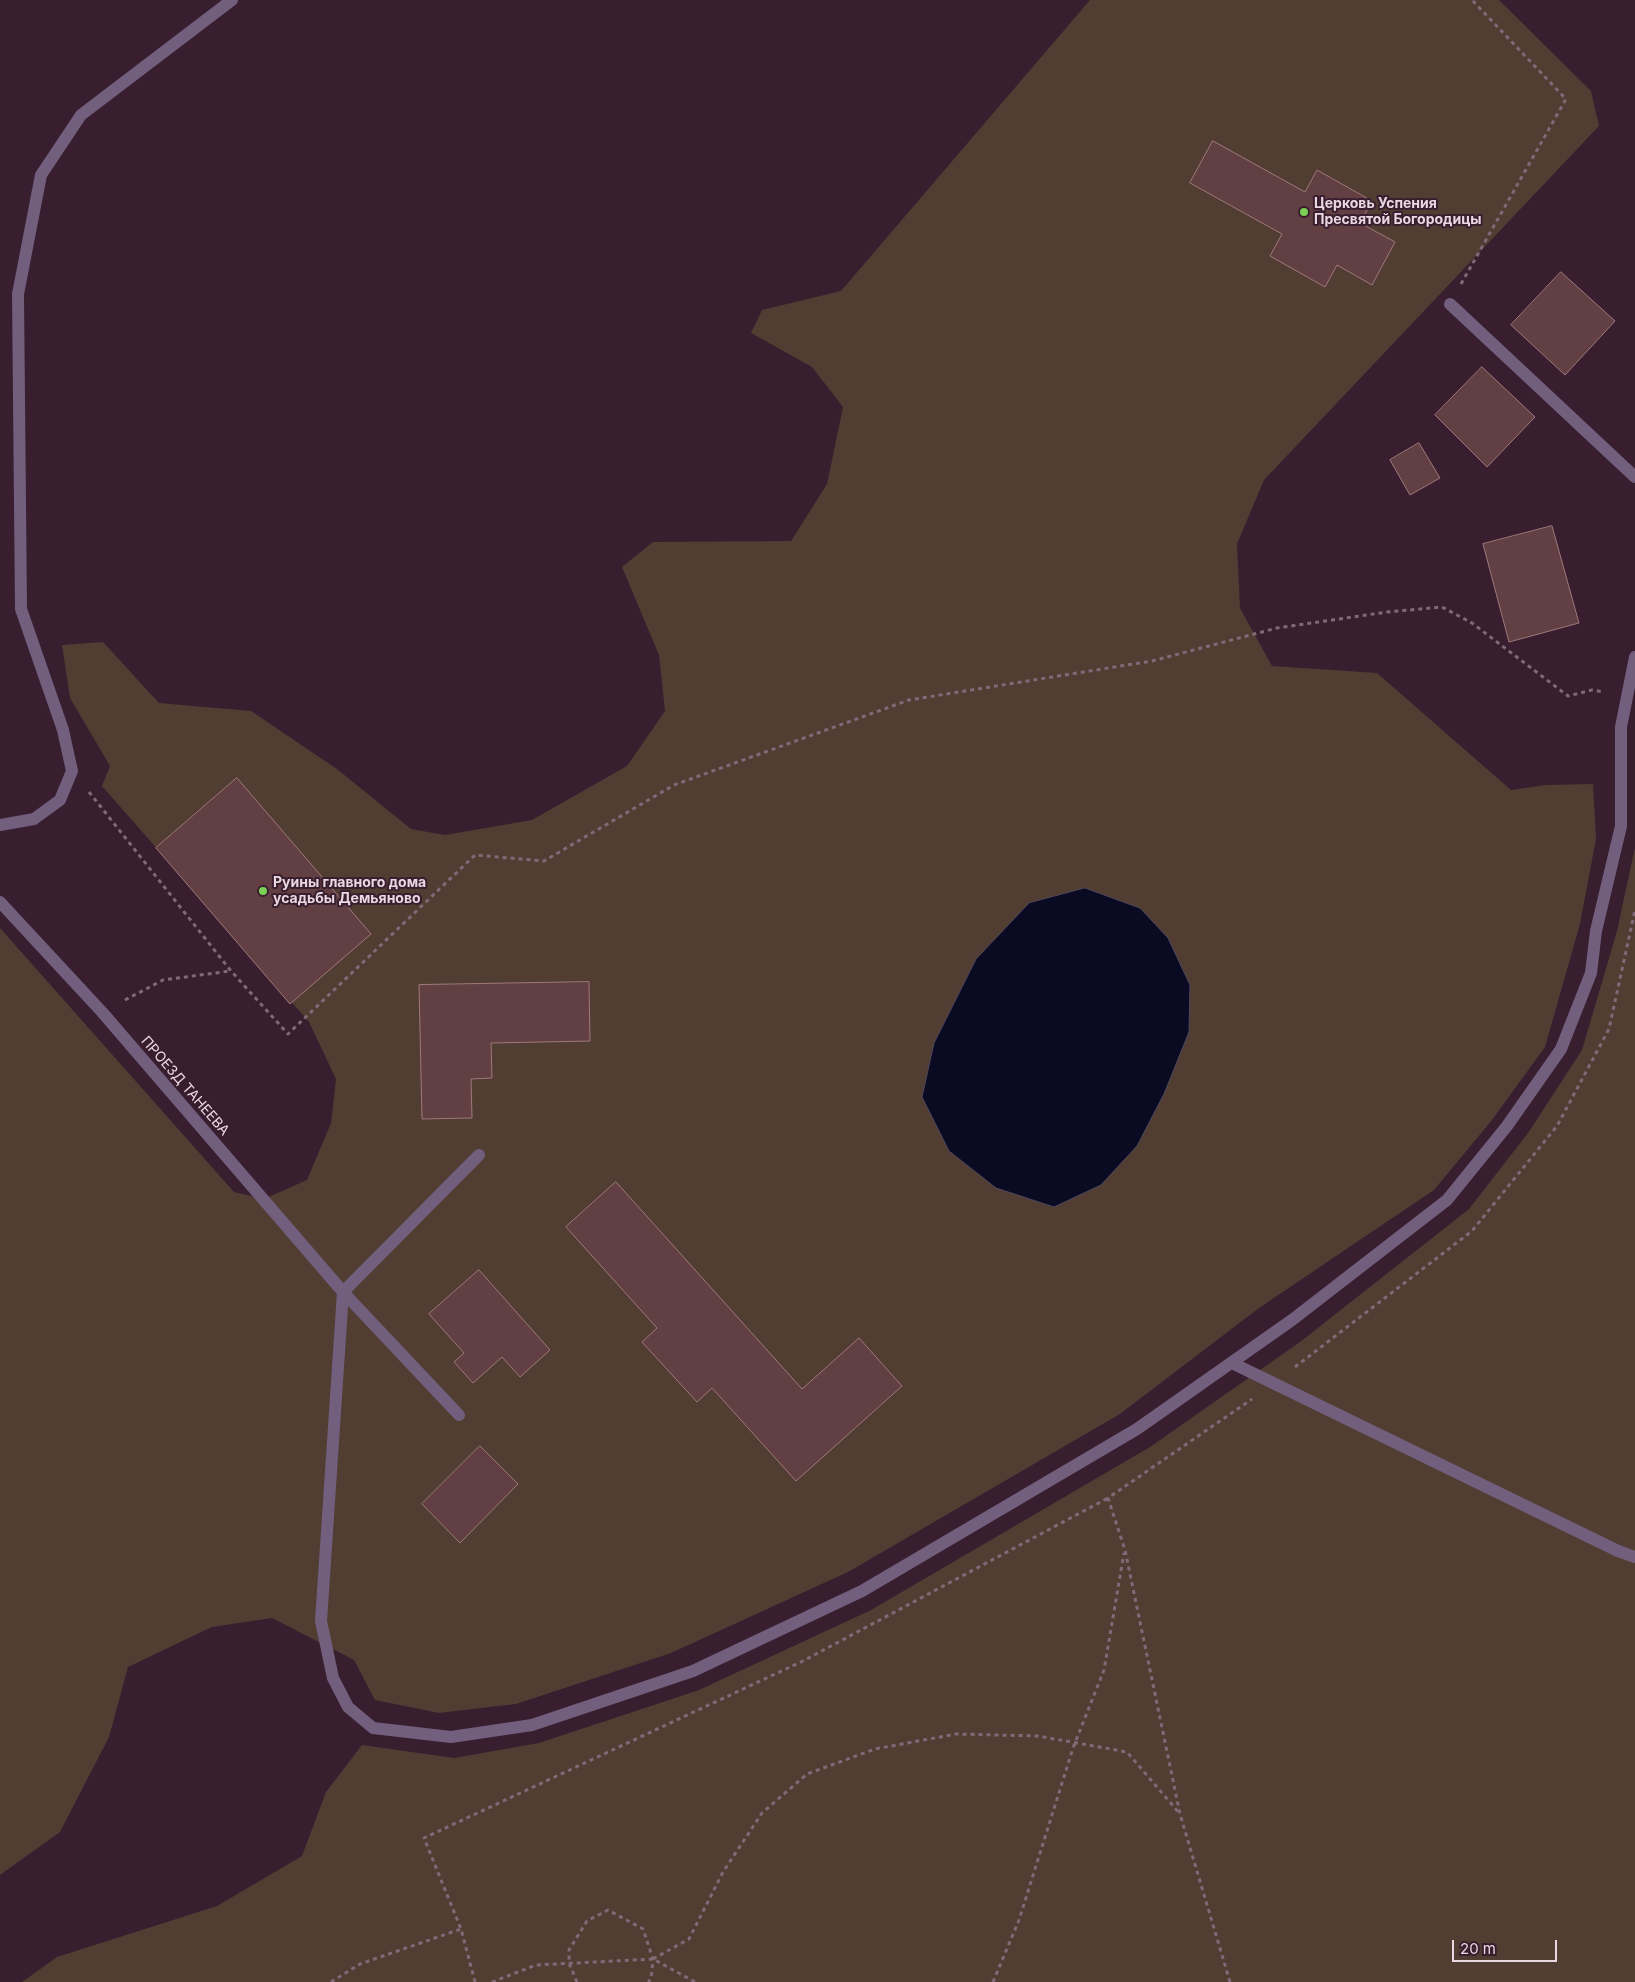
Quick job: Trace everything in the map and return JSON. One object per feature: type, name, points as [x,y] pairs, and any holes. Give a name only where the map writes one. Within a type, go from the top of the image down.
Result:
[{"type":"street","points":[[0,825],[34,819],[60,800],[72,771],[63,730],[21,609],[18,294],[41,175],[81,115],[232,0]]},
{"type":"street","points":[[1450,304],[1635,477]]},
{"type":"street","points":[[479,1155],[343,1292],[321,1621],[333,1678],[348,1707],[373,1728],[451,1737],[532,1724],[693,1671],[862,1592],[1137,1429],[1292,1320],[1447,1200],[1507,1126],[1561,1049],[1592,973],[1596,931],[1621,826],[1621,727],[1635,657]]},
{"type":"street","name":"ПРОЕЗД ТАНЕЕВА","points":[[0,902],[102,1012],[343,1292],[459,1415]]},
{"type":"street","points":[[1232,1363],[1618,1552],[1635,1557]]},
{"type":"path","points":[[1450,304],[1566,99],[1472,0]]},
{"type":"path","points":[[72,771],[231,971],[288,1034],[475,855],[544,861],[674,785],[909,700],[1152,661],[1277,628],[1387,612],[1442,607],[1472,623],[1568,696],[1592,690],[1606,692]]},
{"type":"path","points":[[102,1012],[163,980],[231,971]]},
{"type":"path","points":[[475,1982],[461,1929],[424,1838],[803,1661],[1108,1498]]},
{"type":"path","points":[[993,1982],[1019,1920],[1075,1743],[1104,1670],[1125,1550]]},
{"type":"path","points":[[492,1982],[536,1965],[653,1959],[689,1939],[723,1872],[762,1813],[807,1774],[875,1749],[956,1734],[1038,1736],[1127,1752],[1180,1814]]},
{"type":"path","points":[[577,1982],[569,1963],[570,1950],[588,1922],[608,1910],[643,1929],[653,1959],[651,1979],[648,1982]]},
{"type":"path","points":[[332,1982],[360,1964],[461,1929]]},
{"type":"path","points":[[653,1959],[696,1982]]},
{"type":"shaded area","points":[[1090,0],[1499,0],[1591,91],[1599,126],[1264,480],[1237,544],[1240,608],[1272,666],[1377,673],[1511,790],[1546,785],[1593,784],[1596,839],[1580,924],[1545,1047],[1492,1120],[1434,1190],[1259,1308],[1120,1414],[848,1572],[671,1653],[516,1704],[439,1713],[375,1700],[354,1660],[272,1618],[212,1627],[128,1667],[109,1737],[60,1832],[0,1875],[0,928],[234,1192],[264,1199],[307,1180],[331,1123],[336,1079],[309,1022],[102,786],[110,766],[70,698],[62,645],[103,642],[159,703],[251,711],[337,769],[411,829],[445,835],[532,820],[627,766],[665,711],[659,655],[622,567],[653,542],[791,541],[827,484],[843,407],[812,367],[751,333],[762,310],[841,291]]},
{"type":"shaded area","points":[[1635,847],[1635,1982],[22,1982],[57,1957],[217,1906],[302,1856],[326,1792],[362,1745],[454,1758],[539,1743],[699,1690],[871,1610],[1150,1447],[1300,1342],[1469,1209],[1528,1133],[1582,1050],[1617,931]]},
{"type":"water","points":[[1085,888],[1140,908],[1168,938],[1190,985],[1189,1032],[1164,1094],[1137,1146],[1101,1185],[1054,1207],[996,1188],[949,1151],[922,1097],[934,1043],[976,959],[1029,903]]},
{"type":"building","name":"Церковь Успения Пресвятой Богородицы","points":[[1213,141],[1305,192],[1317,170],[1372,201],[1360,223],[1395,242],[1372,285],[1337,265],[1325,287],[1270,256],[1282,234],[1190,183]]},
{"type":"building","points":[[1561,272],[1615,321],[1565,375],[1511,325]]},
{"type":"building","points":[[1482,367],[1535,417],[1487,467],[1435,415]]},
{"type":"building","points":[[1419,443],[1440,478],[1410,495],[1390,460]]},
{"type":"building","points":[[1552,526],[1579,623],[1509,642],[1483,544]]},
{"type":"building","name":"Руины главного дома усадьбы Демьяново","points":[[237,778],[371,934],[290,1004],[156,848]]},
{"type":"building","points":[[589,982],[590,1041],[491,1043],[492,1078],[471,1079],[472,1118],[422,1119],[419,985]]},
{"type":"building","points":[[616,1182],[802,1389],[859,1338],[902,1386],[796,1481],[712,1388],[697,1402],[642,1342],[657,1328],[566,1227]]},
{"type":"building","points":[[479,1270],[550,1350],[520,1377],[502,1357],[473,1383],[454,1362],[464,1353],[429,1314]]},
{"type":"building","points":[[480,1446],[518,1484],[460,1543],[422,1504]]},
{"type":"place","name":"Церковь Успения Пресвятой Богородицы","points":[[1304,212]]},
{"type":"place","name":"Руины главного дома усадьбы Демьяново","points":[[263,891]]}]
